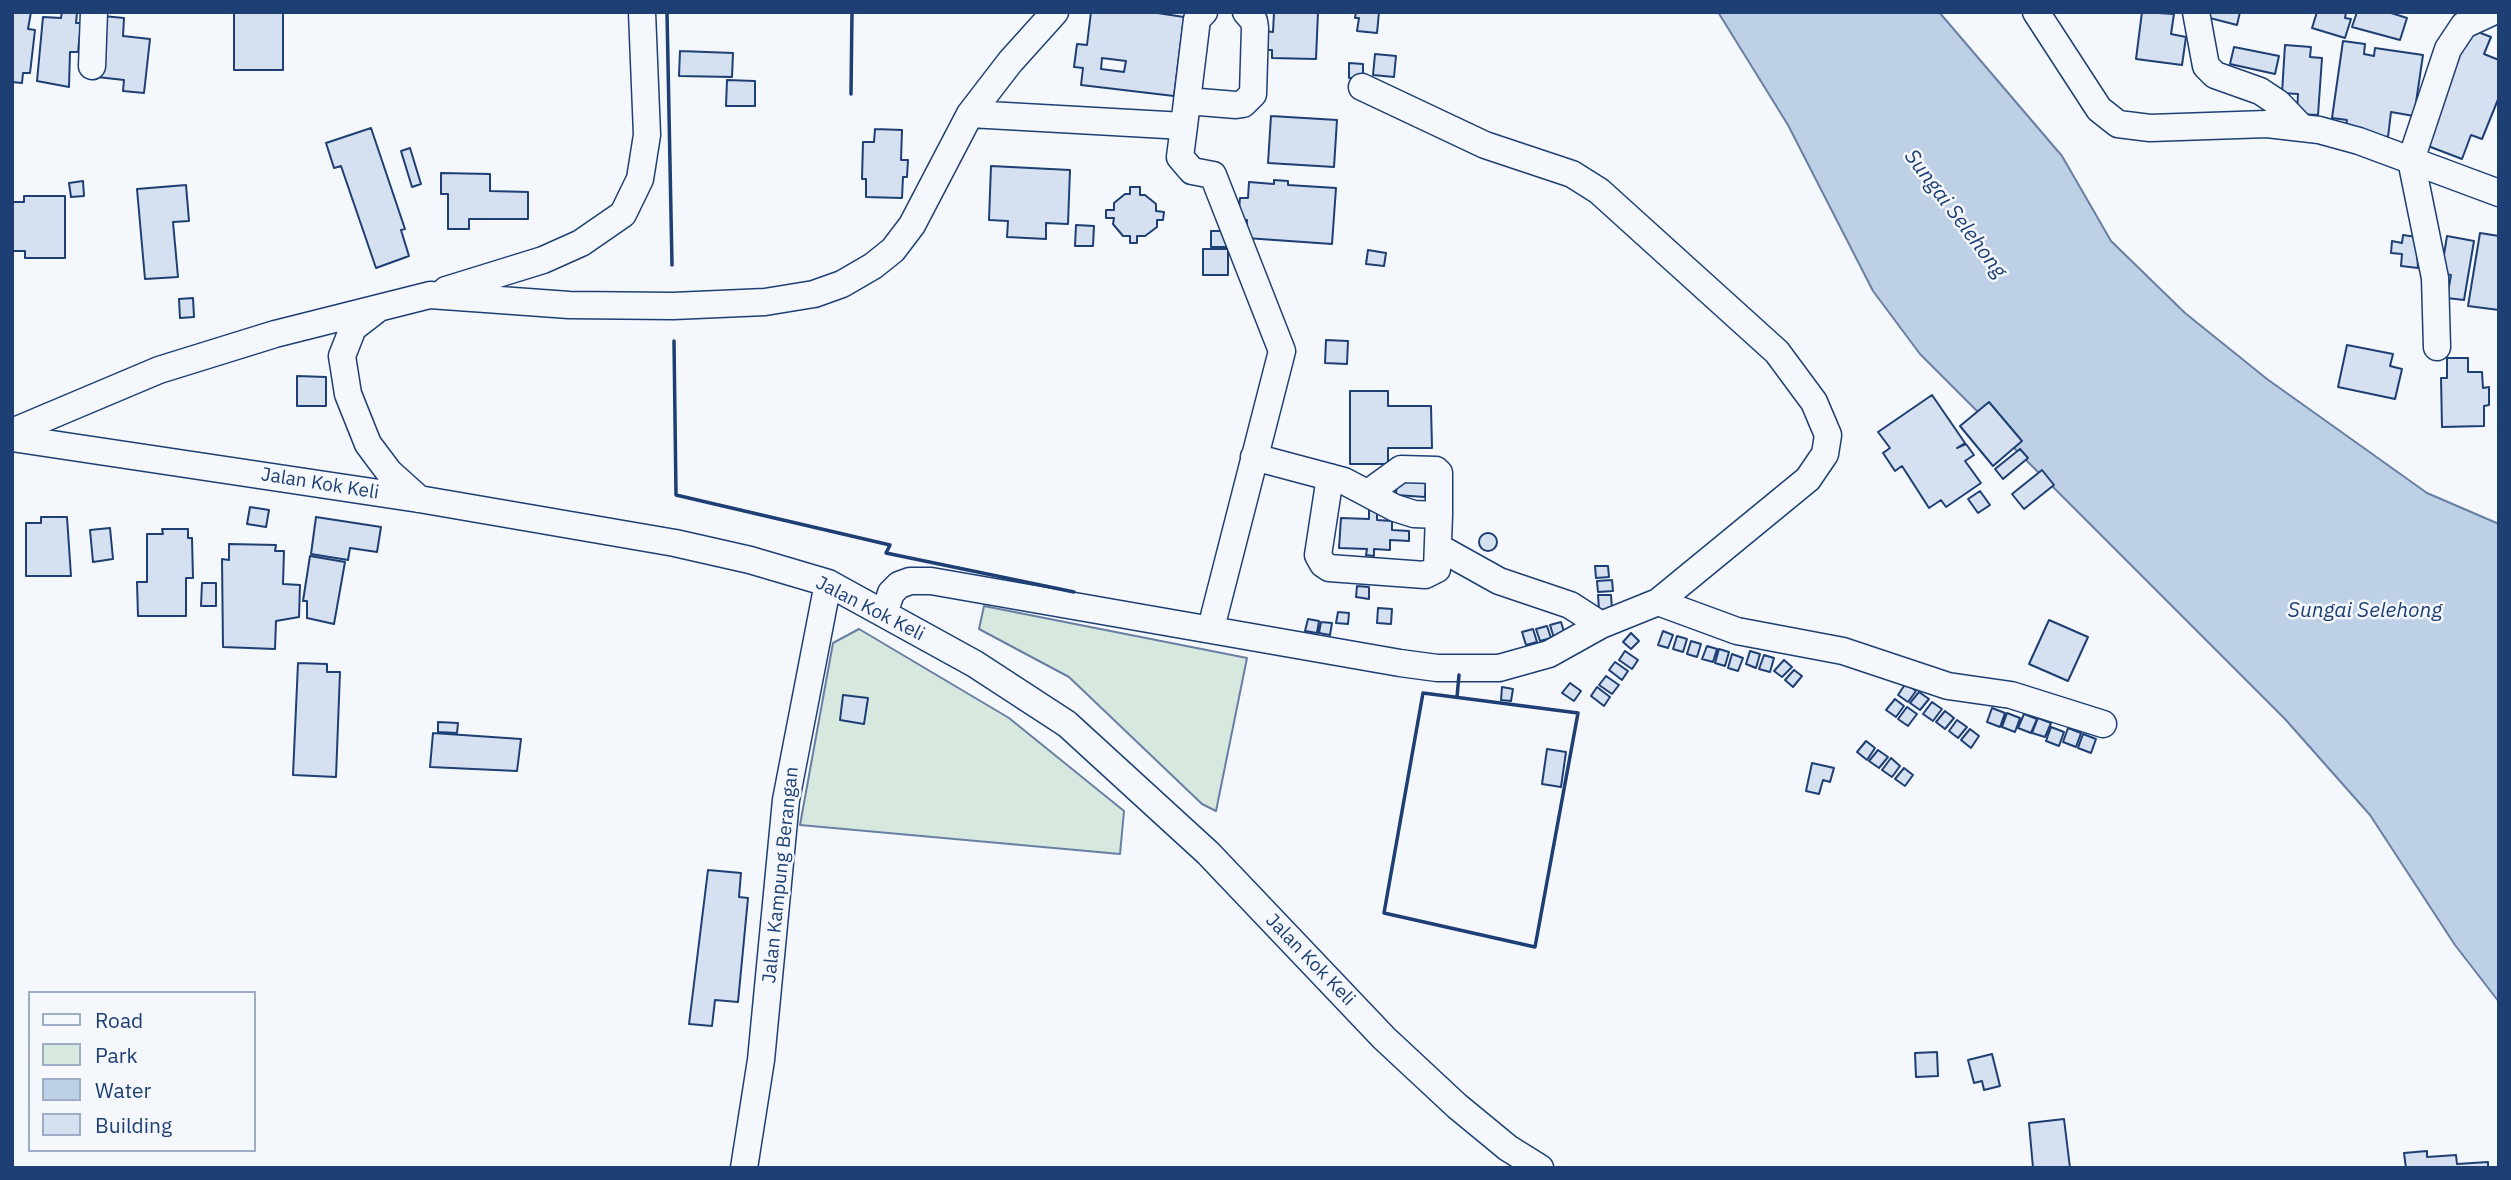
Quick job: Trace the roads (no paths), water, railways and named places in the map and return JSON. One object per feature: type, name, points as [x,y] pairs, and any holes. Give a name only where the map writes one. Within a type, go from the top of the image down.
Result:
[{"type":"street","points":[[92,66],[94,12]]},
{"type":"street","points":[[12,432],[159,370],[275,334],[430,295],[543,260],[581,243],[623,214],[640,179],[647,135],[642,12]]},
{"type":"street","points":[[430,295],[569,305],[673,306],[765,302],[842,284],[873,266],[893,250],[912,225],[970,114],[1010,62],[1055,12]]},
{"type":"street","points":[[1204,12],[1197,19],[1180,157],[1192,172],[1213,175],[1282,351],[1211,628]]},
{"type":"street","points":[[970,114],[1186,114],[1243,104],[1253,94],[1255,28],[1254,21],[1246,12]]},
{"type":"street","points":[[2036,12],[2099,109],[2118,124],[2131,127],[2267,124],[2302,128],[2339,135],[2499,193]]},
{"type":"street","points":[[2196,12],[2206,66],[2215,75],[2260,91],[2278,103],[2302,128]]},
{"type":"street","points":[[2437,347],[2435,278],[2411,160],[2460,19],[2492,12]]},
{"type":"street","points":[[884,614],[891,593],[899,585],[910,581],[931,581],[1437,668],[1499,668],[1549,654],[1601,625],[1658,602],[1808,480],[1825,454],[1828,435],[1814,402],[1777,352],[1587,183],[1553,167],[1485,145],[1362,87]]},
{"type":"street","points":[[380,307],[353,328],[342,356],[348,394],[369,444],[389,472],[419,499]]},
{"type":"street","name":"Jalan Kok Keli","points":[[12,438],[419,499],[675,542],[828,583],[975,664],[1067,723],[1208,853],[1384,1038],[1457,1106],[1508,1148],[1541,1168]]},
{"type":"street","points":[[1254,457],[1330,477],[1413,514],[1439,515]]},
{"type":"street","points":[[1330,477],[1318,555],[1329,568],[1425,576],[1437,569],[1439,473],[1436,470],[1401,469],[1368,493]]},
{"type":"street","points":[[1438,547],[1499,582],[1570,605],[1601,625]]},
{"type":"street","name":"Jalan Kampung Berangan","points":[[744,1168],[761,1060],[786,800],[828,583]]},
{"type":"street","points":[[1658,602],[1737,631],[1843,651],[1948,686],[2011,695],[2104,723]]},
{"type":"water","name":"Sungai Selehong","points":[[1718,12],[1939,12],[2062,156],[2111,241],[2185,313],[2267,379],[2427,493],[2499,524],[2499,1002],[2455,945],[2370,815],[2285,719],[1920,354],[1873,291],[1788,125]]}]
